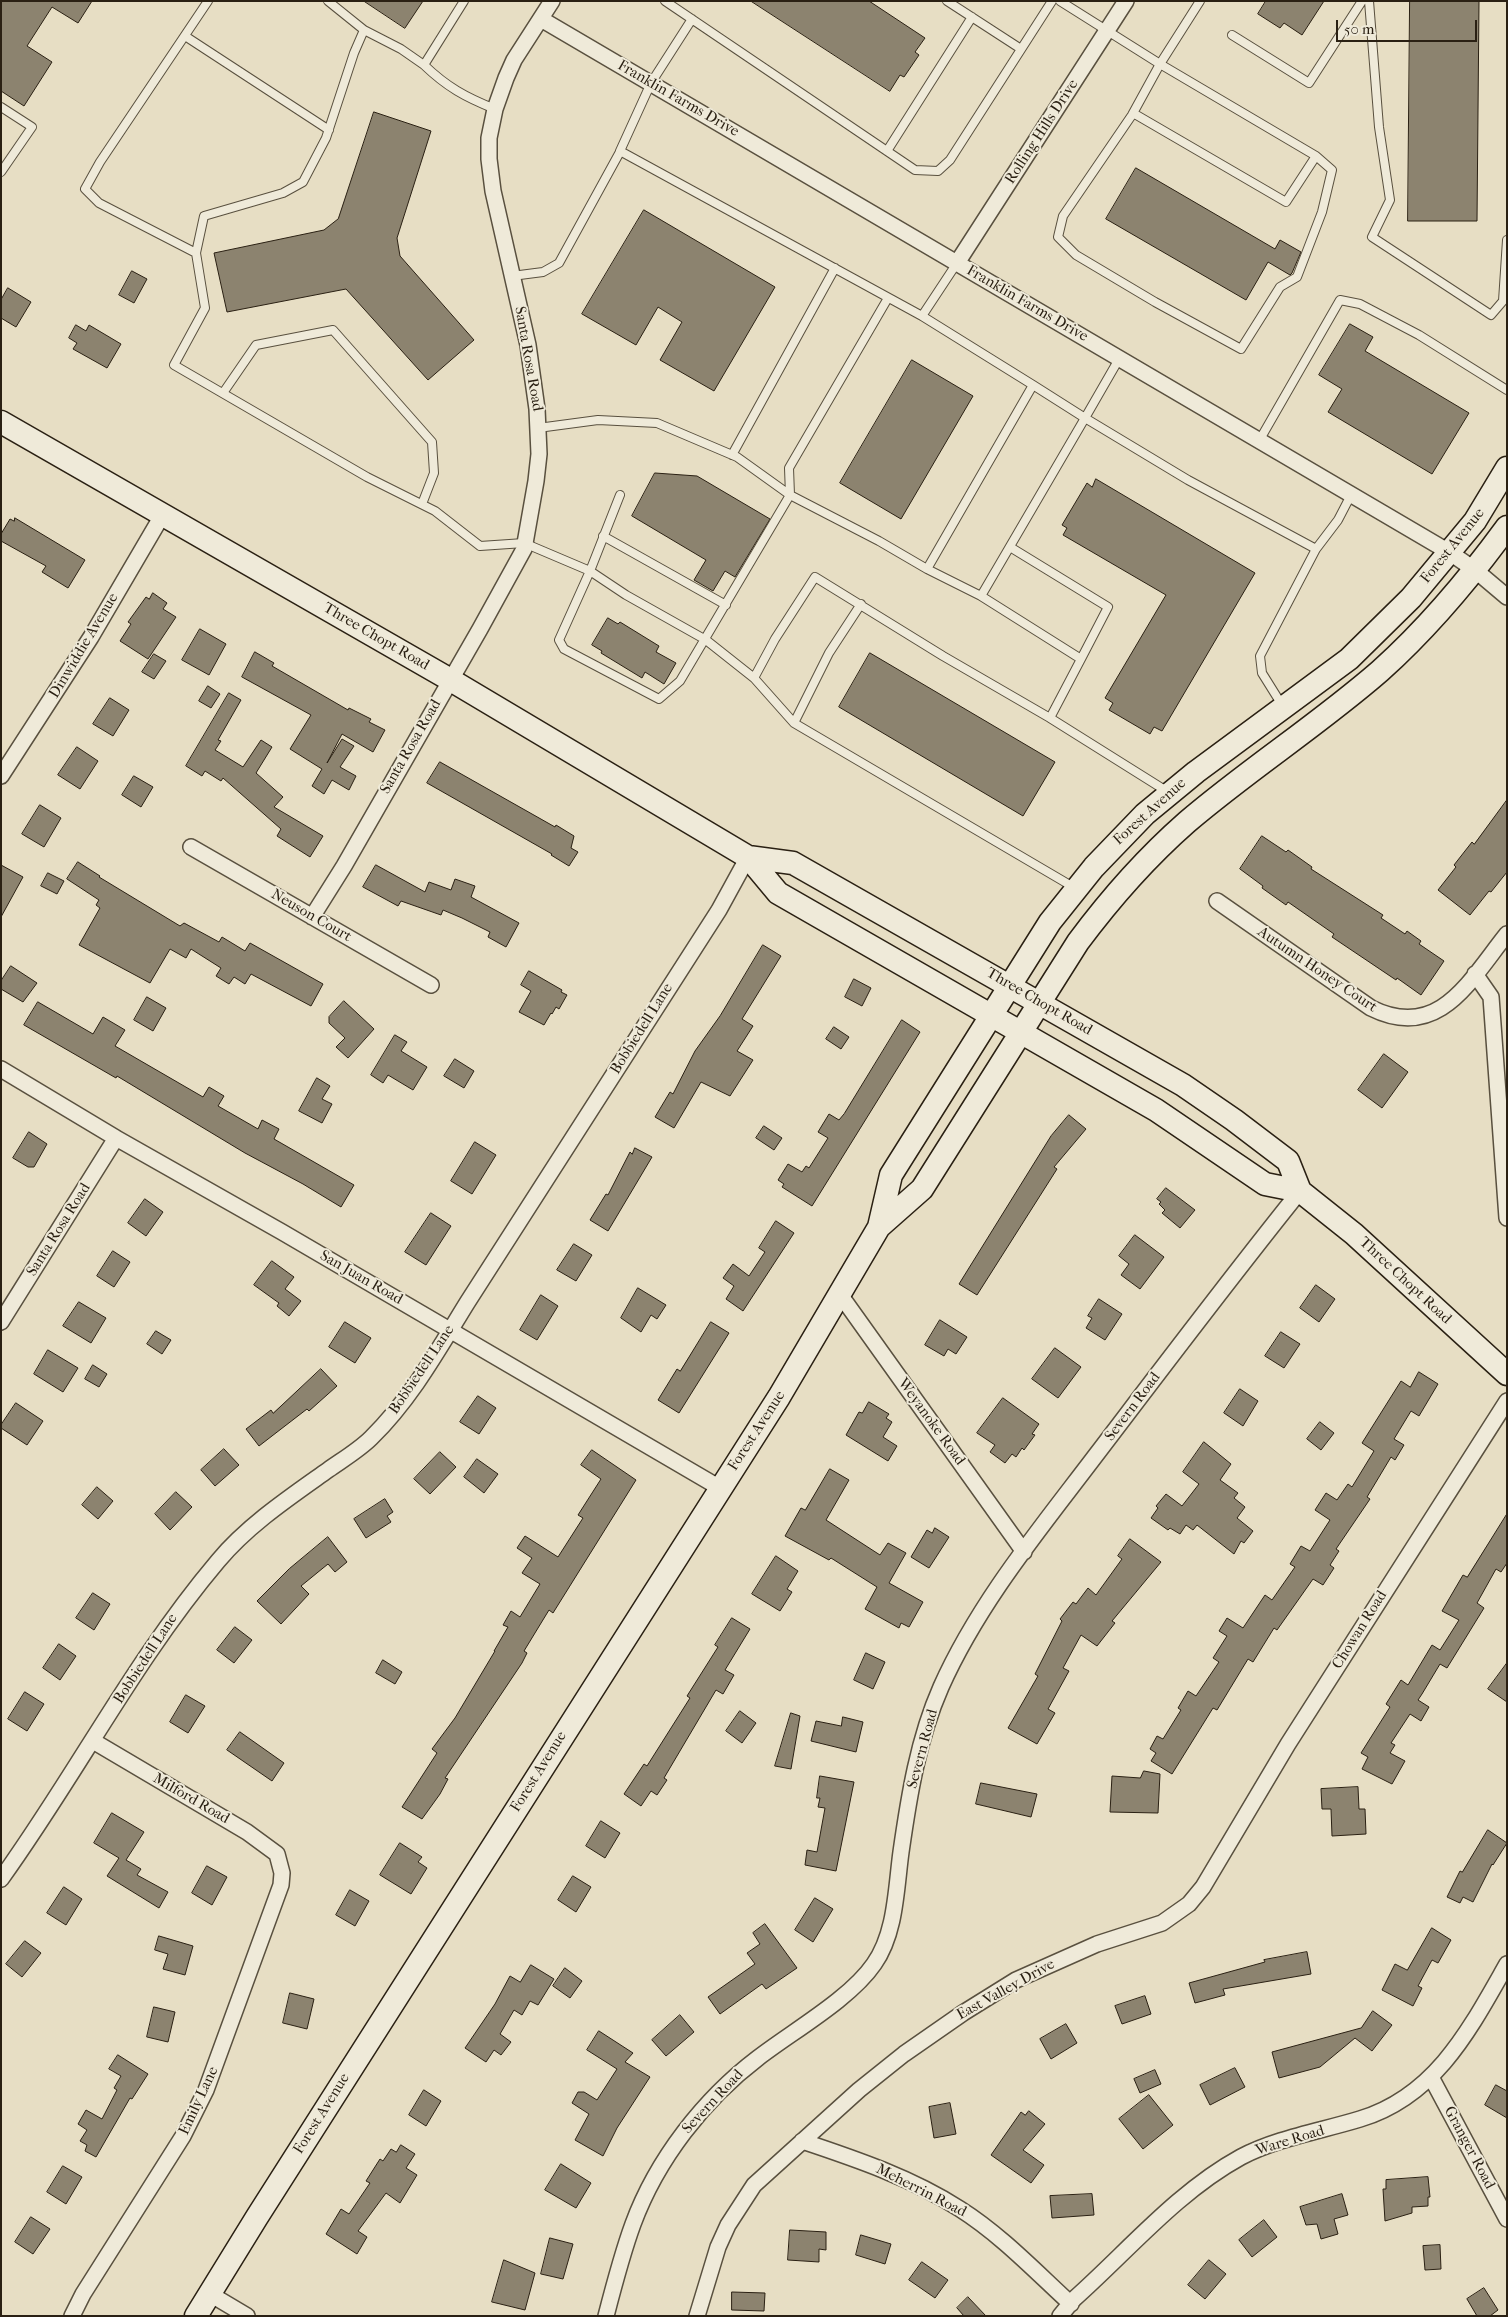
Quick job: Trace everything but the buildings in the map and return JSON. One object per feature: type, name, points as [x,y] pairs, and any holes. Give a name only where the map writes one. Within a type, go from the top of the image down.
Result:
[{"type":"main road","name":"Three Chopt Road","points":[[1,422],[450,680],[748,856],[778,893],[1156,1110],[1265,1184],[1300,1191],[1354,1234],[1507,1374]]},
{"type":"main road","name":"Forest Avenue","points":[[879,1227],[891,1175],[1050,922],[1076,888],[1118,841],[1169,793],[1282,707],[1349,659],[1411,598],[1485,508],[1507,468]]},
{"type":"main road","name":"Forest Avenue","points":[[196,2316],[779,1397],[879,1227],[922,1189],[1039,1002],[1098,915],[1155,852],[1187,822],[1379,671],[1431,621],[1475,570],[1507,526]]},
{"type":"main road","name":"Three Chopt Road","points":[[748,856],[793,863],[1010,985],[1183,1086],[1234,1120],[1288,1161],[1300,1191]]},
{"type":"street","name":"Santa Rosa Road","points":[[312,917],[349,858],[524,549],[536,480],[538,428],[535,382],[493,191],[489,159],[489,138],[495,110],[514,60],[552,1]]},
{"type":"street","name":"Rolling Hills Drive","points":[[957,263],[1126,1]]},
{"type":"street","name":"Franklin Farms Drive","points":[[541,18],[1449,552],[1475,570],[1507,597]]},
{"type":"street","name":"Dinwiddie Avenue","points":[[1,776],[91,637],[163,514]]},
{"type":"street","name":"Neuson Court","points":[[192,847],[431,985]]},
{"type":"street","name":"Bobbiedell Lane","points":[[1,1880],[93,1741],[131,1678],[172,1618],[220,1559],[286,1500],[370,1440],[402,1403],[719,910],[748,856]]},
{"type":"street","name":"Autumn Honey Court","points":[[1217,901],[1370,1008],[1382,1014],[1408,1019],[1421,1018],[1434,1013],[1455,999],[1507,934]]},
{"type":"street","points":[[1475,974],[1491,997],[1507,1218]]},
{"type":"street","name":"San Juan Road","points":[[1,1069],[116,1138],[720,1488]]},
{"type":"street","name":"Santa Rosa Road","points":[[1,1322],[116,1138]]},
{"type":"street","name":"Severn Road","points":[[606,2316],[634,2221],[647,2192],[686,2130],[720,2090],[745,2068],[828,2008],[861,1979],[874,1964],[882,1950],[898,1883],[914,1773],[936,1700],[953,1662],[974,1625],[1008,1572],[1243,1262],[1300,1191]]},
{"type":"street","name":"Weyanoke Road","points":[[839,1293],[1024,1552]]},
{"type":"street","name":"Chowan Road","points":[[1217,1861],[1293,1735],[1507,1401]]},
{"type":"street","name":"Milford Road","points":[[93,1741],[247,1832],[277,1854],[280,1865]]},
{"type":"street","name":"East Valley Drive","points":[[697,2316],[718,2247],[728,2225],[754,2185],[859,2090],[904,2054],[963,2012],[1016,1980],[1097,1944],[1152,1928],[1178,1914],[1203,1887],[1217,1861]]},
{"type":"street","name":"Emily Lane","points":[[72,2316],[83,2294],[138,2211],[184,2136],[206,2090],[281,1885],[280,1865]]},
{"type":"street","name":"Ware Road","points":[[1060,2316],[1178,2201],[1209,2177],[1242,2156],[1265,2146],[1362,2118],[1387,2108],[1431,2077],[1460,2044],[1507,1964]]},
{"type":"street","name":"Granger Road","points":[[1431,2077],[1507,2219]]},
{"type":"street","name":"Meherrin Road","points":[[802,2140],[904,2179],[960,2208],[991,2231],[1071,2304]]},
{"type":"street","points":[[210,2294],[248,2316]]},
{"type":"lane","points":[[196,253],[99,203],[85,189],[100,162],[208,1]]},
{"type":"lane","points":[[328,1],[364,30],[401,49],[424,65],[445,84],[467,98],[495,110]]},
{"type":"lane","points":[[424,65],[464,1]]},
{"type":"lane","points":[[665,1],[914,170],[938,171],[950,160],[1052,1]]},
{"type":"lane","points":[[947,1],[1021,49]]},
{"type":"lane","points":[[1060,1],[1107,32],[1160,64],[1316,156],[1332,170],[1322,212],[1297,277],[1280,287],[1241,349],[1155,302],[1076,255],[1058,237],[1063,216],[1133,113],[1160,64],[1200,1]]},
{"type":"lane","points":[[1232,35],[1308,83],[1362,1]]},
{"type":"lane","points":[[1369,1],[1379,126],[1390,200],[1372,237],[1491,315],[1503,301],[1507,240]]},
{"type":"lane","points":[[887,151],[972,17]]},
{"type":"lane","points":[[512,276],[543,272],[559,263],[621,150],[652,83],[692,19]]},
{"type":"lane","points":[[364,30],[354,53],[329,130],[303,182],[283,193],[204,216],[196,253],[205,308],[174,365],[367,477],[435,511],[480,546],[524,543],[590,571],[626,595],[706,640],[754,678],[794,723],[1076,888]]},
{"type":"lane","points":[[185,36],[329,130]]},
{"type":"lane","points":[[1,107],[32,127],[1,172]]},
{"type":"lane","points":[[1133,113],[1286,202],[1316,156]]},
{"type":"lane","points":[[621,150],[922,316],[1188,480],[1316,549]]},
{"type":"lane","points":[[922,316],[957,263]]},
{"type":"lane","points":[[732,455],[835,268]]},
{"type":"lane","points":[[620,495],[590,571],[559,640],[564,649],[659,699],[680,681],[706,640],[790,495],[789,468],[888,298]]},
{"type":"lane","points":[[1259,441],[1340,300],[1360,304],[1419,335],[1507,390]]},
{"type":"lane","points":[[223,393],[256,345],[334,330],[432,442],[434,473],[422,504]]},
{"type":"lane","points":[[981,596],[1086,418],[1119,358]]},
{"type":"lane","points":[[927,569],[1033,385]]},
{"type":"lane","points":[[538,428],[598,420],[657,423],[732,455],[790,495],[981,596],[1081,658]]},
{"type":"lane","points":[[1282,707],[1262,673],[1260,656],[1316,549],[1338,520],[1352,495]]},
{"type":"lane","points":[[604,536],[726,605]]},
{"type":"lane","points":[[1010,547],[1108,607],[1050,718]]},
{"type":"lane","points":[[754,678],[775,639],[815,577],[943,656],[1050,718],[1169,793]]},
{"type":"lane","points":[[794,723],[830,653],[861,604]]}]
